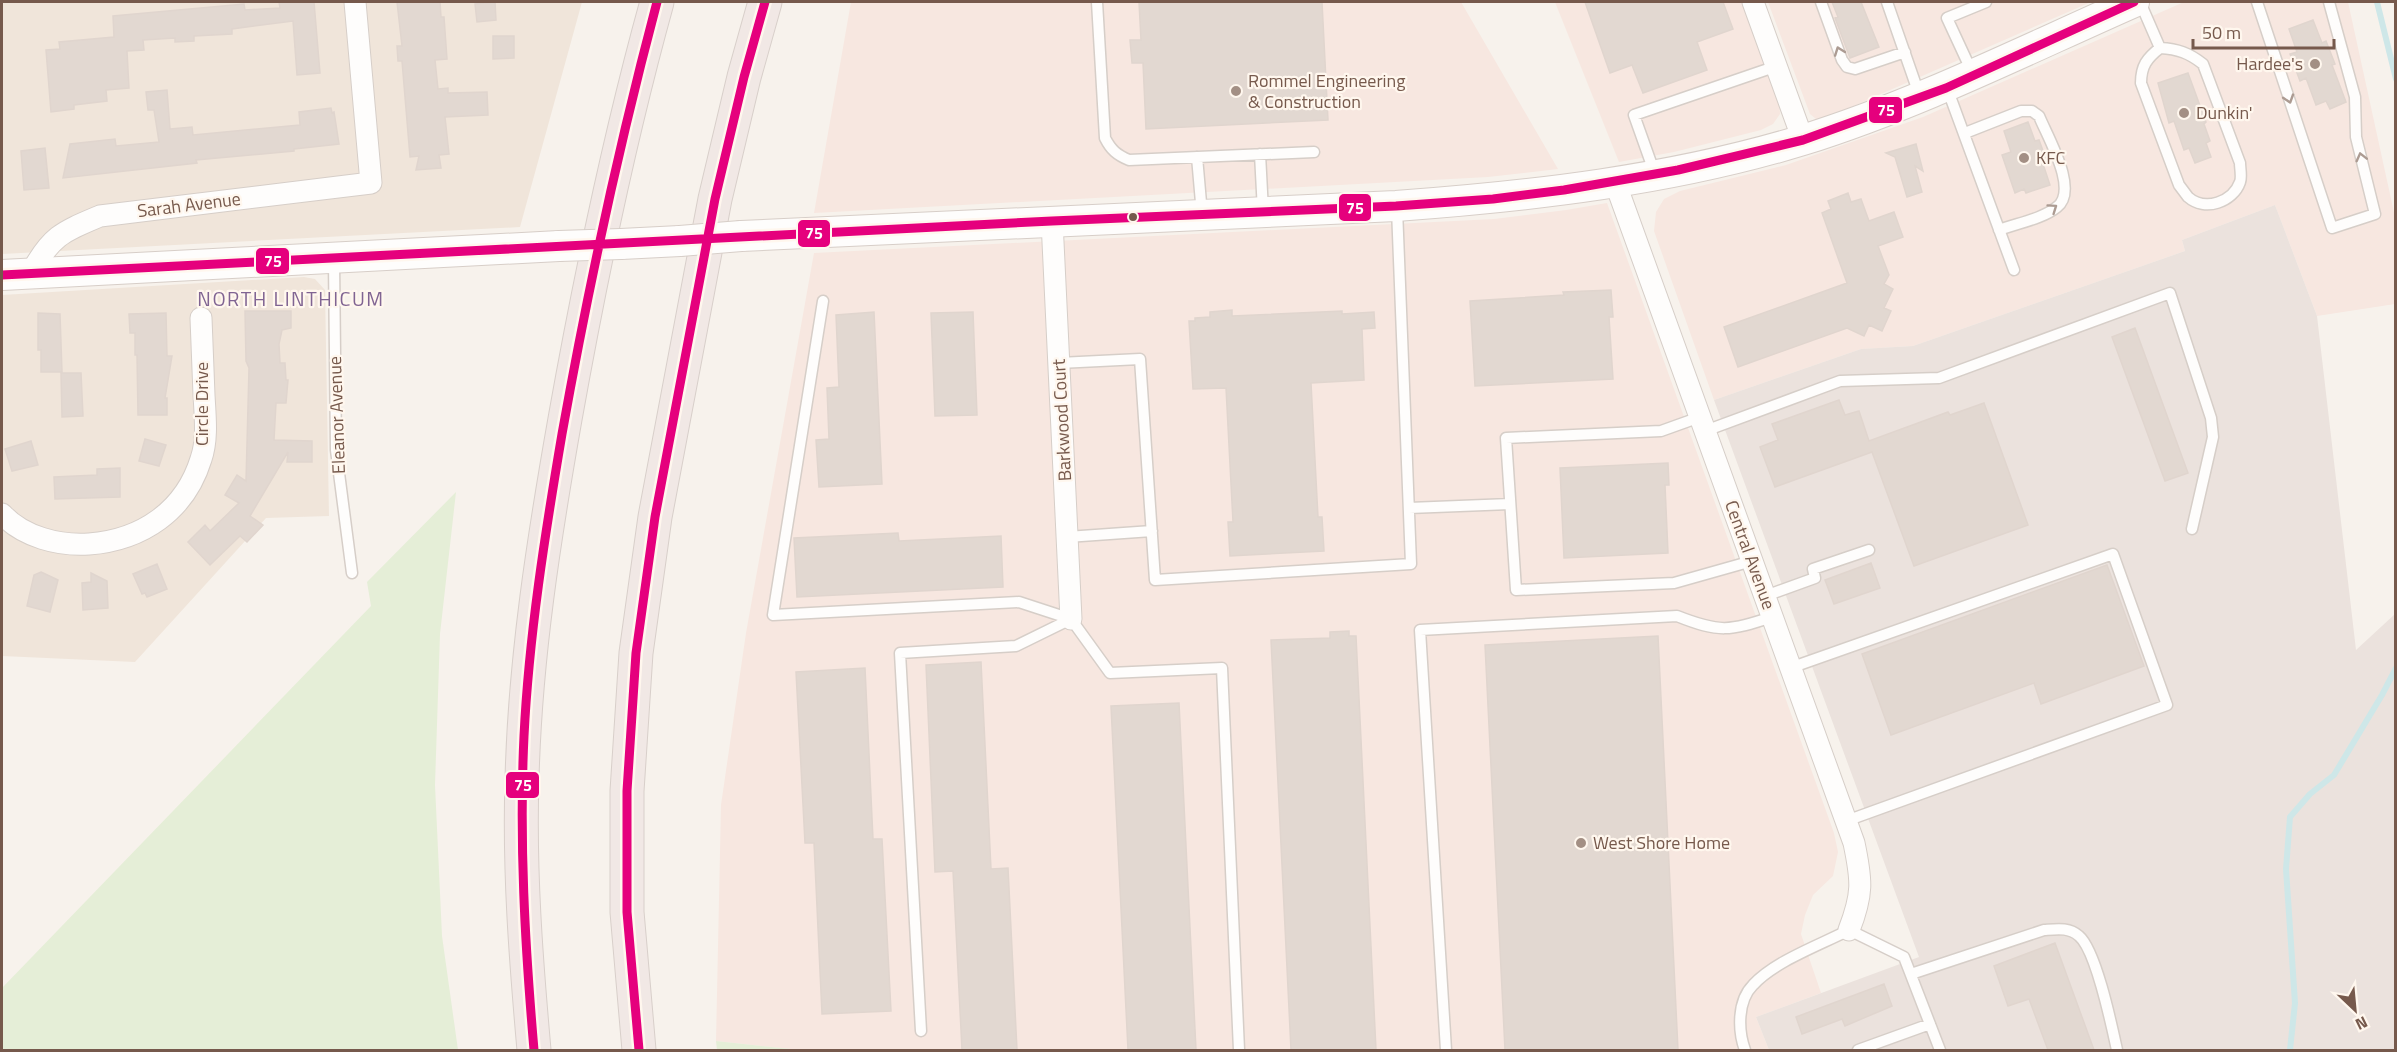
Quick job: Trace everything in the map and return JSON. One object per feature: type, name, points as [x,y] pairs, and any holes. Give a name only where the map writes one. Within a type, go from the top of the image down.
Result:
[{"type":"highway","points":[[534,1050],[523,918],[522,779],[531,642],[550,504],[574,368],[609,196],[657,2]]},
{"type":"highway","points":[[639,1050],[627,901],[627,791],[636,653],[655,517],[715,199],[744,76],[765,2]]},
{"type":"main road","points":[[2,275],[1052,221],[1396,206],[1493,199],[1615,182],[1740,157],[1803,140],[1934,93],[2098,13],[2134,2]]},
{"type":"street","name":"Sarah Avenue","points":[[31,273],[44,249],[56,237],[70,228],[100,216],[371,183],[355,2]]},
{"type":"street","points":[[1754,2],[1803,140]]},
{"type":"street","name":"Central Avenue","points":[[1615,182],[1854,843],[1861,879],[1859,904],[1849,930]]},
{"type":"street","name":"Barkwood Court","points":[[1052,221],[1071,619]]},
{"type":"street","name":"Circle Drive","points":[[2,514],[7,520],[44,540],[80,545],[114,542],[145,530],[172,510],[188,487],[202,458],[205,424],[201,318]]},
{"type":"lane","points":[[1096,2],[1105,138],[1117,156],[1129,160],[1314,152]]},
{"type":"lane","points":[[1821,2],[1842,60],[1847,67],[1855,69],[1905,52]]},
{"type":"lane","points":[[1887,2],[1905,52],[1965,133],[2014,270]]},
{"type":"lane","points":[[1973,75],[1947,18],[1986,2]]},
{"type":"lane","points":[[2140,2],[2160,48]]},
{"type":"lane","points":[[2260,2],[2332,228],[2375,214],[2356,137],[2355,97],[2329,2]]},
{"type":"lane","points":[[2160,48],[2178,49],[2203,64],[2240,163],[2242,180],[2234,195],[2216,204],[2202,204],[2189,198],[2179,185],[2141,83],[2141,70],[2149,57],[2160,48]]},
{"type":"lane","points":[[1655,174],[1634,115],[1777,66]]},
{"type":"lane","points":[[1965,133],[2021,111],[2032,111],[2039,116],[2066,181],[2064,201],[2057,207],[2047,214],[1999,230]]},
{"type":"lane","points":[[1260,154],[1263,211]]},
{"type":"lane","points":[[1197,157],[1202,214]]},
{"type":"lane","points":[[1059,363],[1140,359],[1155,580],[1411,564],[1396,206]]},
{"type":"lane","name":"Eleanor Avenue","points":[[334,257],[336,450],[352,573]]},
{"type":"lane","points":[[1752,561],[1674,583],[1516,590],[1506,438],[1661,431],[1702,424],[1840,381],[1939,378],[2170,293],[2211,418],[2213,437],[2192,529]]},
{"type":"lane","points":[[823,301],[773,615],[1019,602],[1071,619],[1110,673],[1222,668],[1239,1050]]},
{"type":"lane","points":[[1409,508],[1510,504]]},
{"type":"lane","points":[[1067,537],[1152,531]]},
{"type":"lane","points":[[1765,596],[1815,578],[1813,569],[1869,550]]},
{"type":"lane","points":[[1790,668],[2113,554],[2167,705],[1846,821]]},
{"type":"lane","points":[[1446,1050],[1420,630],[1677,616],[1707,628],[1727,630],[1772,618]]},
{"type":"lane","points":[[921,1031],[900,652],[1016,646],[1071,619]]},
{"type":"lane","points":[[1911,974],[2044,930],[2065,928],[2080,936],[2090,953],[2111,1019],[2117,1050]]},
{"type":"lane","points":[[1745,1050],[1741,1039],[1740,1018],[1744,998],[1753,985],[1777,967],[1849,930],[1905,957],[1940,1050]]},
{"type":"lane","points":[[1858,1050],[1930,1024]]},
{"type":"shaded area","points":[[2,2],[582,2],[520,227],[2,254]]},
{"type":"shaded area","points":[[851,2],[1461,2],[1558,169],[1488,177],[814,213]]},
{"type":"shaded area","points":[[1555,2],[1744,2],[1779,97],[1780,114],[1773,124],[1761,130],[1674,152],[1619,162]]},
{"type":"shaded area","points":[[1768,2],[2091,2],[1824,119],[1816,119],[1810,114]]},
{"type":"shaded area","points":[[2184,2],[2348,2],[2395,217],[2395,304],[2317,316],[2275,205],[2182,240],[2185,251],[1913,346],[1861,349],[1714,400],[1654,231],[1656,212],[1664,199],[1680,191],[1786,165],[1923,117]]},
{"type":"shaded area","points":[[1607,203],[1834,833],[1838,852],[1833,876],[1813,895],[1801,934],[1821,993],[1756,1017],[1769,1050],[800,1050],[716,1041],[721,805],[746,633],[814,253],[1494,219]]},
{"type":"shaded area","points":[[2275,205],[2317,316],[2356,650],[2395,614],[2395,1050],[1769,1050],[1756,1017],[1919,957],[1714,400],[1861,349],[1913,346],[2185,251],[2182,240]]},
{"type":"shaded area","points":[[304,277],[315,279],[325,290],[329,516],[266,518],[135,662],[2,656],[2,295]]},
{"type":"green space","points":[[456,492],[440,634],[435,785],[442,936],[458,1050],[2,1050],[2,988],[371,606],[367,582]]},
{"type":"green space","points":[[716,1041],[800,1050],[717,1050]]},
{"type":"building","points":[[279,2],[314,2],[320,73],[297,75],[293,21],[232,29],[232,34],[194,36],[194,41],[175,42],[175,38],[143,40],[144,50],[127,51],[129,88],[106,90],[107,101],[74,105],[74,109],[51,112],[46,50],[60,49],[59,42],[114,37],[113,16],[244,4],[245,10],[280,8]]},
{"type":"building","points":[[397,2],[440,2],[441,17],[444,17],[447,59],[435,60],[438,89],[448,88],[448,93],[487,92],[488,115],[445,117],[449,154],[439,155],[441,168],[416,170],[419,156],[410,157],[402,61],[398,61],[397,46],[402,46]]},
{"type":"building","points":[[495,2],[496,20],[477,22],[475,4]]},
{"type":"building","name":"Rommel Engineering & Construction","points":[[1139,2],[1322,2],[1328,120],[1146,129],[1143,63],[1132,63],[1130,40],[1141,40]]},
{"type":"building","points":[[1585,2],[1723,2],[1733,29],[1697,42],[1707,70],[1643,93],[1632,65],[1610,73]]},
{"type":"building","points":[[1832,2],[1861,2],[1879,47],[1850,58],[1835,18],[1838,17]]},
{"type":"building","name":"Hardee's","points":[[2313,20],[2322,43],[2326,41],[2346,102],[2330,109],[2326,101],[2316,105],[2306,78],[2300,81],[2290,54],[2297,52],[2289,29]]},
{"type":"building","points":[[493,36],[514,36],[514,58],[493,59]]},
{"type":"building","name":"Dunkin'","points":[[2188,73],[2206,122],[2204,124],[2210,141],[2206,143],[2211,157],[2195,163],[2189,148],[2184,150],[2174,121],[2169,123],[2158,83]]},
{"type":"building","points":[[167,90],[170,129],[192,127],[193,135],[300,125],[299,112],[331,108],[332,113],[334,112],[339,144],[63,178],[70,144],[115,139],[116,146],[159,142],[154,110],[148,110],[146,92]]},
{"type":"building","name":"KFC","points":[[2028,122],[2035,141],[2039,140],[2046,159],[2042,161],[2050,185],[2026,193],[2024,189],[2015,193],[2002,155],[2011,152],[2004,131]]},
{"type":"building","points":[[1916,144],[1923,171],[1915,166],[1922,192],[1907,197],[1895,157],[1886,153]]},
{"type":"building","points":[[45,148],[49,188],[24,190],[21,151]]},
{"type":"building","points":[[1848,193],[1851,202],[1861,199],[1869,221],[1894,212],[1903,237],[1878,246],[1889,275],[1884,284],[1893,289],[1884,308],[1891,311],[1882,331],[1869,325],[1864,336],[1847,328],[1738,367],[1724,327],[1847,283],[1822,213],[1831,209],[1828,201]]},
{"type":"building","points":[[1611,290],[1613,317],[1609,317],[1613,379],[1475,386],[1470,301]]},
{"type":"building","points":[[1232,310],[1232,316],[1342,311],[1342,314],[1374,312],[1375,328],[1362,329],[1364,380],[1311,383],[1318,517],[1322,517],[1324,551],[1230,556],[1228,522],[1233,522],[1226,388],[1193,389],[1189,321],[1195,321],[1195,318],[1210,317],[1210,312]]},
{"type":"building","points":[[245,311],[291,311],[291,328],[282,330],[279,344],[280,363],[285,363],[286,380],[288,380],[286,403],[276,403],[274,440],[312,441],[312,462],[287,462],[288,452],[250,516],[263,525],[247,542],[240,536],[210,565],[188,542],[205,525],[210,531],[239,503],[225,495],[237,475],[246,481],[249,368],[246,361]]},
{"type":"building","points":[[874,312],[882,484],[819,487],[816,440],[829,439],[827,388],[839,387],[836,315]]},
{"type":"building","points":[[973,312],[977,415],[935,416],[931,313]]},
{"type":"building","points":[[38,313],[60,314],[62,372],[41,372],[41,350],[38,350]]},
{"type":"building","points":[[166,313],[167,356],[172,356],[165,398],[167,398],[167,415],[138,415],[137,355],[135,355],[135,333],[130,333],[129,314]]},
{"type":"building","points":[[2135,328],[2188,473],[2165,481],[2112,337]]},
{"type":"building","points":[[61,373],[81,373],[83,416],[62,417]]},
{"type":"building","points":[[1839,400],[1845,415],[1859,411],[1869,441],[1948,412],[1950,415],[1984,403],[2028,525],[1914,566],[1872,452],[1775,487],[1760,447],[1778,440],[1772,424]]},
{"type":"building","points":[[145,439],[166,445],[159,466],[139,461]]},
{"type":"building","points":[[31,441],[38,465],[12,471],[5,449]]},
{"type":"building","points":[[1668,463],[1669,485],[1665,485],[1668,553],[1564,558],[1560,468]]},
{"type":"building","points":[[120,468],[120,497],[55,499],[54,477],[97,475],[97,469]]},
{"type":"building","points":[[898,533],[899,541],[1001,536],[1003,587],[797,597],[794,538]]},
{"type":"building","points":[[1871,563],[1880,588],[1834,604],[1825,580]]},
{"type":"building","points":[[157,564],[167,589],[147,597],[145,593],[142,594],[133,574]]},
{"type":"building","points":[[2107,565],[2144,666],[2041,704],[2034,683],[1891,735],[1862,654]]},
{"type":"building","points":[[41,572],[58,580],[50,612],[27,606],[34,575]]},
{"type":"building","points":[[91,573],[107,581],[108,608],[83,610],[82,583],[91,582]]},
{"type":"building","points":[[1349,631],[1349,636],[1356,636],[1376,1050],[1291,1050],[1271,640],[1330,638],[1330,632]]},
{"type":"building","name":"West Shore Home","points":[[1658,636],[1678,1050],[1505,1050],[1485,645]]},
{"type":"building","points":[[981,662],[991,869],[1008,868],[1017,1050],[962,1050],[953,871],[935,872],[926,665]]},
{"type":"building","points":[[865,668],[873,839],[882,839],[891,1011],[822,1014],[814,843],[805,843],[796,672]]},
{"type":"building","points":[[1179,703],[1196,1050],[1128,1050],[1111,706]]},
{"type":"building","points":[[2055,943],[2094,1050],[2048,1050],[2029,999],[2008,1006],[1994,966]]},
{"type":"building","points":[[1884,984],[1892,1006],[1845,1026],[1842,1019],[1802,1034],[1796,1017]]},
{"type":"waterway","points":[[2377,2],[2396,79]]},
{"type":"waterway","points":[[2290,1050],[2295,1003],[2286,869],[2290,817],[2310,794],[2334,775],[2396,668]]},
{"type":"transit line","name":"75","points":[[534,1050],[526,932],[522,815],[526,698],[534,622],[562,434],[582,325],[617,163],[657,2]]},
{"type":"transit line","name":"75","points":[[639,1050],[627,912],[627,791],[636,653],[655,517],[715,199],[744,77],[765,2]]},
{"type":"transit line","name":"75","points":[[2,275],[1052,221],[1396,206],[1493,199],[1564,190],[1678,170],[1803,140],[1946,88],[2134,2]]},
{"type":"place","name":"Hardee's","points":[[2315,64]]},
{"type":"place","name":"Rommel Engineering & Construction","points":[[1236,91]]},
{"type":"place","name":"Dunkin'","points":[[2184,113]]},
{"type":"place","name":"KFC","points":[[2024,158]]},
{"type":"place","name":"West Shore Home","points":[[1581,843]]},
{"type":"district","name":"NORTH LINTHICUM","points":[[291,299]]}]
